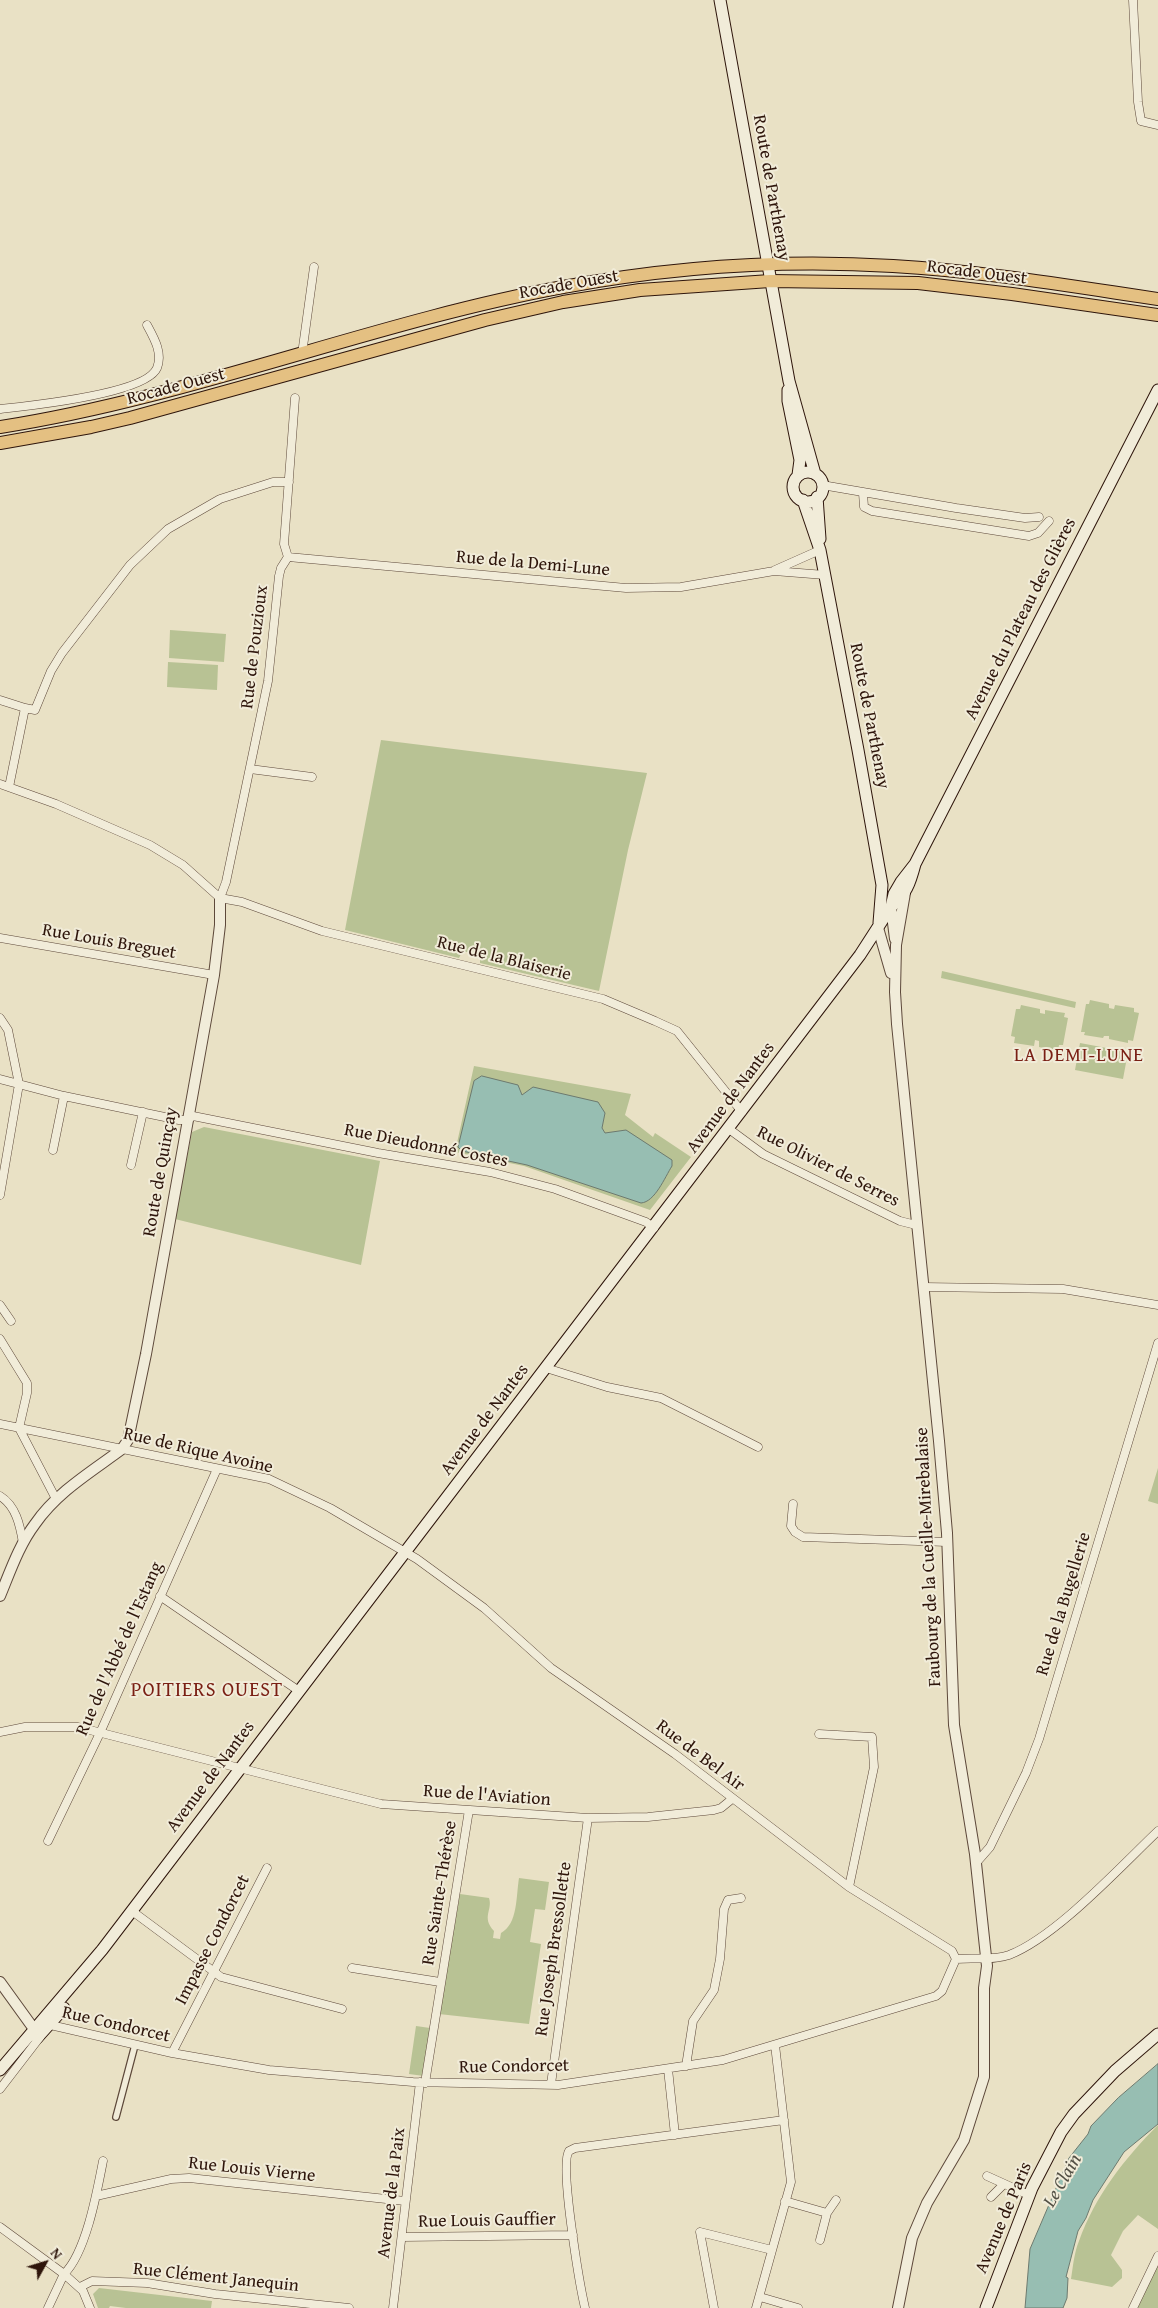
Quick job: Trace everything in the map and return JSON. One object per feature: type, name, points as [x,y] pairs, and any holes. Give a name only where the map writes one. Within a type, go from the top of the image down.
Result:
[{"type":"main road","name":"Route de Parthenay","points":[[720,0],[789,381],[815,474]]},
{"type":"main road","name":"Rocade Ouest","points":[[0,427],[89,411],[466,309],[562,287],[668,272],[767,265],[893,266],[971,273],[1158,299]]},
{"type":"main road","name":"Rocade Ouest","points":[[0,443],[83,429],[130,418],[454,328],[544,306],[640,290],[770,281],[918,283],[1004,292],[1158,315]]},
{"type":"main road","name":"Route de Parthenay","points":[[789,381],[788,400],[800,460],[798,475]]},
{"type":"main road","name":"Avenue du Plateau des Glières","points":[[890,907],[905,893],[915,864],[1158,390]]},
{"type":"main road","points":[[807,472],[815,474],[822,485],[817,498],[810,501],[803,500],[793,490],[794,481],[798,475],[807,472]]},
{"type":"main road","name":"Route de Parthenay","points":[[817,498],[820,550]]},
{"type":"main road","name":"Route de Parthenay","points":[[803,500],[820,550],[882,889],[890,907]]},
{"type":"main road","name":"Avenue du Plateau des Glières","points":[[890,907],[901,882],[915,864]]},
{"type":"main road","name":"Route de Parthenay","points":[[878,928],[882,889]]},
{"type":"main road","name":"Avenue de Nantes","points":[[0,2070],[22,2045],[37,2035],[46,2024],[239,1768],[862,954],[890,907]]},
{"type":"main road","name":"Avenue de Paris","points":[[986,2308],[1029,2195],[1061,2132],[1074,2114],[1115,2070],[1158,2034]]},
{"type":"street","points":[[1133,0],[1138,102],[1141,121],[1158,125]]},
{"type":"street","points":[[302,354],[314,267]]},
{"type":"street","points":[[0,409],[92,396],[134,385],[149,378],[157,368],[158,349],[147,325]]},
{"type":"street","name":"Rue de Pouzioux","points":[[220,898],[226,882],[268,681],[279,576],[281,568],[288,557],[284,544],[295,398]]},
{"type":"street","points":[[0,700],[35,710],[51,671],[62,653],[130,565],[168,529],[220,499],[273,482],[289,482]]},
{"type":"street","points":[[822,485],[1025,518],[1039,517]]},
{"type":"street","points":[[863,493],[864,506],[872,511],[1028,536],[1038,533],[1049,521]]},
{"type":"street","name":"Rue de la Demi-Lune","points":[[774,571],[820,550]]},
{"type":"street","name":"Rue de la Demi-Lune","points":[[288,557],[626,588],[681,587],[774,571],[825,575]]},
{"type":"street","points":[[9,788],[25,708]]},
{"type":"street","points":[[250,769],[312,777]]},
{"type":"street","points":[[0,784],[56,804],[150,845],[183,866],[220,898]]},
{"type":"street","points":[[905,893],[896,945],[895,992],[916,1225]]},
{"type":"street","name":"Route de Quinçay","points":[[122,1449],[128,1440],[146,1354],[214,975],[220,925],[220,898]]},
{"type":"street","name":"Rue de la Blaiserie","points":[[220,898],[242,902],[322,931],[603,999],[676,1031],[742,1112]]},
{"type":"street","points":[[890,907],[896,945]]},
{"type":"street","points":[[878,928],[888,959],[895,992]]},
{"type":"street","name":"Rue Louis Breguet","points":[[0,938],[214,975]]},
{"type":"street","points":[[0,1018],[8,1030],[19,1084],[0,1195]]},
{"type":"street","points":[[0,1079],[64,1096],[188,1120]]},
{"type":"street","points":[[53,1150],[64,1096]]},
{"type":"street","points":[[131,1165],[143,1112]]},
{"type":"street","name":"Rue Dieudonné Costes","points":[[188,1120],[192,1116],[378,1153],[490,1172],[554,1189],[646,1222],[654,1228]]},
{"type":"street","name":"Rue Olivier de Serres","points":[[729,1129],[763,1154],[900,1221],[916,1225]]},
{"type":"street","name":"Faubourg de la Cueille-Mirebalaise","points":[[898,2308],[912,2238],[927,2203],[964,2140],[984,2076],[987,1958],[984,1949],[971,1824],[954,1725],[947,1542],[938,1421],[916,1225]]},
{"type":"street","points":[[923,1287],[1063,1289],[1158,1305]]},
{"type":"street","points":[[0,1305],[11,1321]]},
{"type":"street","points":[[0,1339],[27,1383],[28,1394],[19,1428],[56,1499]]},
{"type":"street","name":"Rue de la Bugellerie","points":[[976,1863],[990,1847],[1026,1773],[1039,1739],[1158,1343]]},
{"type":"street","points":[[546,1368],[606,1387],[661,1398],[758,1448]]},
{"type":"street","name":"Rue de Rique Avoine","points":[[0,1424],[269,1480],[330,1508],[404,1554]]},
{"type":"street","points":[[0,1596],[23,1543],[34,1524],[56,1499],[122,1449]]},
{"type":"street","name":"Rue de l'Abbé de l'Estang","points":[[48,1841],[100,1733],[217,1469]]},
{"type":"street","points":[[0,1496],[9,1502],[15,1512],[23,1543]]},
{"type":"street","points":[[793,1504],[791,1526],[795,1532],[803,1537],[947,1542]]},
{"type":"street","name":"Rue de Bel Air","points":[[404,1554],[416,1559],[484,1608],[551,1668],[674,1754],[849,1887],[952,1951],[956,1958]]},
{"type":"street","points":[[160,1596],[299,1691]]},
{"type":"street","name":"Rue de l'Aviation","points":[[0,1732],[25,1727],[78,1727],[381,1804],[588,1818],[648,1817],[714,1810],[722,1808],[732,1799]]},
{"type":"street","points":[[819,1734],[872,1737],[874,1768],[849,1887]]},
{"type":"street","name":"Rue Sainte-Thérèse","points":[[423,2083],[468,1810]]},
{"type":"street","name":"Rue Joseph Bressollette","points":[[551,2084],[588,1818]]},
{"type":"street","points":[[956,1958],[987,1958],[1008,1955],[1031,1945],[1069,1914],[1158,1831]]},
{"type":"street","name":"Impasse Condorcet","points":[[172,2053],[267,1868]]},
{"type":"street","points":[[686,2066],[694,2021],[714,1990],[720,1959],[724,1909],[728,1900],[741,1898]]},
{"type":"street","points":[[132,1911],[221,1977],[342,2009]]},
{"type":"street","name":"Rue Condorcet","points":[[46,2024],[172,2053],[269,2070],[423,2083],[551,2084],[723,2060],[775,2046],[939,1994],[956,1958]]},
{"type":"street","name":"Rue Sainte-Thérèse","points":[[352,1968],[440,1982]]},
{"type":"street","points":[[0,1982],[37,2035],[0,2089]]},
{"type":"street","points":[[116,2117],[135,2045]]},
{"type":"street","points":[[756,2308],[791,2182],[775,2046]]},
{"type":"street","points":[[668,2068],[675,2134]]},
{"type":"street","name":"Avenue de la Paix","points":[[393,2308],[423,2083]]},
{"type":"street","points":[[585,2308],[573,2235],[565,2162],[569,2152],[575,2148],[784,2120]]},
{"type":"street","points":[[48,2308],[64,2274],[73,2265],[96,2196],[103,2161]]},
{"type":"street","points":[[987,2176],[1029,2195]]},
{"type":"street","name":"Rue Louis Vierne","points":[[96,2196],[180,2178],[406,2201]]},
{"type":"street","points":[[991,2197],[1004,2184]]},
{"type":"street","points":[[820,2240],[827,2214],[836,2200]]},
{"type":"street","points":[[785,2201],[827,2214]]},
{"type":"street","points":[[0,2227],[80,2287],[90,2308]]},
{"type":"street","points":[[714,2308],[700,2232],[772,2250]]},
{"type":"street","name":"Rue Louis Gauffier","points":[[402,2238],[573,2235]]},
{"type":"street","points":[[1133,2308],[1158,2256]]},
{"type":"street","name":"Rue Clément Janequin","points":[[80,2287],[92,2281],[147,2283],[215,2294],[349,2308]]},
{"type":"street","points":[[760,2297],[799,2308],[802,2300]]},
{"type":"green space","points":[[170,630],[226,634],[224,662],[169,658]]},
{"type":"green space","points":[[168,662],[218,665],[217,690],[167,687]]},
{"type":"green space","points":[[381,740],[647,773],[628,850],[599,991],[480,963],[480,956],[472,952],[462,952],[459,958],[345,930]]},
{"type":"green space","points":[[942,971],[1076,1002],[1075,1008],[941,978]]},
{"type":"green space","points":[[1090,1000],[1109,1004],[1109,1008],[1114,1009],[1115,1005],[1134,1008],[1134,1012],[1139,1013],[1133,1041],[1128,1040],[1128,1043],[1109,1039],[1109,1036],[1104,1036],[1103,1038],[1084,1035],[1085,1032],[1081,1032],[1086,1004],[1089,1004]]},
{"type":"green space","points":[[1021,1005],[1040,1009],[1040,1013],[1045,1014],[1045,1010],[1065,1013],[1064,1017],[1068,1018],[1063,1045],[1059,1045],[1058,1051],[1039,1047],[1039,1041],[1035,1040],[1034,1046],[1014,1043],[1015,1037],[1011,1036],[1016,1009],[1020,1009]]},
{"type":"green space","points":[[1080,1043],[1128,1052],[1123,1079],[1075,1070]]},
{"type":"green space","points":[[474,1066],[631,1094],[625,1115],[653,1137],[655,1133],[691,1157],[650,1210],[524,1166],[455,1152]]},
{"type":"green space","points":[[204,1127],[380,1161],[361,1265],[175,1219],[192,1132]]},
{"type":"green space","points":[[1158,1468],[1158,1504],[1148,1501]]},
{"type":"green space","points":[[519,1878],[549,1882],[545,1910],[535,1909],[530,1942],[541,1944],[529,2024],[439,2014],[460,1894],[489,1898],[488,1922],[494,1931],[493,1938],[500,1939],[501,1933],[511,1923]]},
{"type":"green space","points":[[416,2026],[430,2028],[424,2076],[409,2074]]},
{"type":"green space","points":[[1158,2125],[1158,2229],[1138,2215],[1123,2231],[1111,2255],[1122,2270],[1122,2278],[1112,2287],[1071,2279],[1077,2246],[1102,2193],[1123,2164]]},
{"type":"green space","points":[[1158,2261],[1158,2308],[1136,2308]]},
{"type":"green space","points":[[99,2288],[212,2301],[211,2308],[126,2308],[110,2306],[109,2308],[98,2308],[93,2294]]},
{"type":"water","points":[[482,1076],[518,1085],[522,1095],[533,1087],[598,1102],[605,1113],[602,1128],[605,1133],[626,1130],[672,1160],[672,1166],[655,1194],[646,1202],[641,1203],[527,1165],[462,1151],[458,1147],[474,1081]]},
{"type":"water","name":"Le Clain","points":[[1158,2064],[1158,2124],[1124,2152],[1093,2200],[1086,2218],[1078,2231],[1066,2277],[1068,2278],[1067,2298],[1063,2308],[1025,2308],[1030,2249],[1069,2158],[1088,2134],[1091,2126],[1118,2098]]},
{"type":"district","name":"LA DEMI-LUNE","points":[[1079,1056]]},
{"type":"district","name":"POITIERS OUEST","points":[[207,1691]]}]
